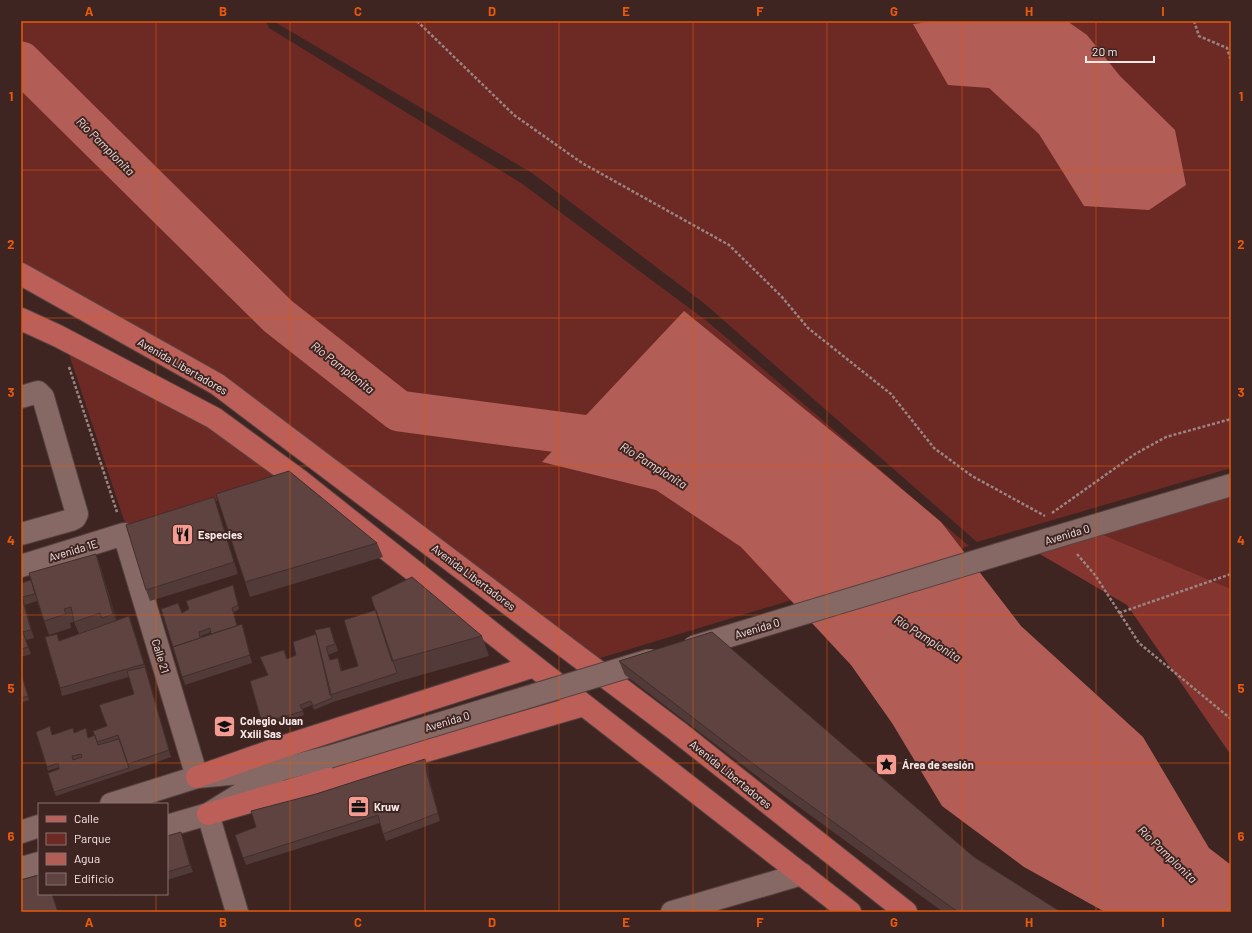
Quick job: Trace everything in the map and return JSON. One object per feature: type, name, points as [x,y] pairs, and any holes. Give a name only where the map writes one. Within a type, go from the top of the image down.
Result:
[{"type":"main road","name":"Avenida Libertadores","points":[[21,274],[217,384],[677,731],[906,912]]},
{"type":"main road","points":[[21,319],[58,336],[214,418],[299,480],[534,666],[850,912]]},
{"type":"main road","points":[[197,777],[282,747],[534,666]]},
{"type":"main road","points":[[208,814],[584,705]]},
{"type":"street","points":[[21,397],[38,392],[43,397],[77,514],[75,518],[71,520],[21,534]]},
{"type":"street","name":"Avenida 0","points":[[114,803],[197,777],[282,769],[329,757],[1231,484]]},
{"type":"street","name":"Avenida 1E","points":[[21,566],[124,534]]},
{"type":"street","name":"Calle 21","points":[[124,534],[197,777]]},
{"type":"street","name":"Avenida 0","points":[[168,826],[208,814],[282,769]]},
{"type":"street","points":[[208,814],[237,912]]},
{"type":"street","points":[[21,832],[38,826]]},
{"type":"street","points":[[21,868],[38,862]]},
{"type":"street","points":[[672,912],[802,874]]},
{"type":"path","points":[[417,21],[514,115],[582,163],[729,245],[782,297],[808,328],[891,394],[934,448],[972,476],[1046,517],[1147,447],[1166,437],[1231,419]]},
{"type":"path","points":[[1194,21],[1199,36],[1227,48],[1231,61]]},
{"type":"path","points":[[58,336],[124,534]]},
{"type":"path","points":[[1056,537],[1095,575],[1139,643],[1231,719]]},
{"type":"path","points":[[1119,613],[1231,574]]},
{"type":"green space","points":[[21,21],[266,21],[269,28],[521,183],[708,322],[969,546],[597,659],[365,485],[219,372],[21,263]]},
{"type":"green space","points":[[273,21],[1231,21],[1231,468],[977,542],[705,304],[532,173]]},
{"type":"green space","points":[[66,345],[211,422],[286,480],[127,529]]},
{"type":"green space","points":[[1231,494],[1231,589],[1099,533]]},
{"type":"shaded area","points":[[1099,533],[1231,589],[1231,755],[1127,605],[1038,553]]},
{"type":"water","points":[[938,21],[1067,21],[1087,35],[1120,76],[1175,130],[1186,185],[1149,210],[1084,206],[1039,134],[989,88],[948,85],[913,24]]},
{"type":"water","points":[[684,311],[941,522],[1021,626],[1143,737],[1209,848],[1231,865],[1231,912],[1105,912],[1024,867],[942,806],[892,723],[851,665],[741,547],[656,490],[542,462]]},
{"type":"building","points":[[289,471],[377,543],[245,582],[216,494]]},
{"type":"building","points":[[214,497],[234,562],[146,590],[126,525]]},
{"type":"building","points":[[96,554],[113,614],[102,618],[100,613],[74,622],[71,607],[64,609],[66,614],[44,621],[29,573]]},
{"type":"building","points":[[412,577],[482,636],[392,661],[371,597]]},
{"type":"building","points":[[31,580],[35,594],[22,597],[31,630],[23,632],[28,647],[21,649],[21,583]]},
{"type":"building","points":[[233,585],[238,605],[232,608],[237,626],[211,634],[210,628],[199,632],[200,638],[173,647],[161,609],[178,603],[182,613],[189,609],[186,601]]},
{"type":"building","points":[[376,610],[397,673],[330,695],[315,630],[330,627],[335,644],[326,647],[330,660],[338,658],[341,671],[358,666],[344,620]]},
{"type":"building","points":[[129,616],[144,664],[60,688],[45,637],[57,634],[59,641]]},
{"type":"building","points":[[242,624],[250,655],[182,677],[173,647]]},
{"type":"building","points":[[712,632],[974,857],[1061,912],[958,912],[756,766],[619,661]]},
{"type":"building","points":[[316,634],[332,698],[313,706],[311,701],[300,705],[303,711],[262,723],[250,681],[268,675],[260,657],[284,650],[287,659],[296,655],[293,642]]},
{"type":"building","points":[[145,667],[169,750],[128,764],[118,735],[97,742],[93,731],[107,726],[99,705],[134,694],[127,671]]},
{"type":"building","points":[[21,673],[28,696],[21,698]]},
{"type":"building","points":[[50,726],[52,735],[73,728],[74,733],[86,728],[88,738],[95,735],[98,745],[119,739],[129,768],[54,792],[48,773],[59,769],[58,763],[47,767],[36,732]],"holes":[[[81,754],[82,757],[73,760],[72,756]]]},
{"type":"building","points":[[425,759],[426,770],[438,813],[383,834],[378,815],[243,858],[235,835],[256,827],[251,811],[316,794]]},
{"type":"building","points":[[181,832],[190,865],[168,872],[168,836]]},
{"type":"building","points":[[38,875],[38,895],[52,895],[58,912],[23,912],[21,907],[21,880]]},
{"type":"waterway","name":"Río Pamplonita","points":[[21,62],[278,316],[399,411],[612,439],[622,446]]},
{"type":"place","name":"Especies","points":[[183,534]]},
{"type":"place","name":"Colegio Juan Xxiii Sas","points":[[225,726]]},
{"type":"place","name":"Área de sesión","points":[[886,764]]},
{"type":"place","name":"Kruw","points":[[358,806]]}]
